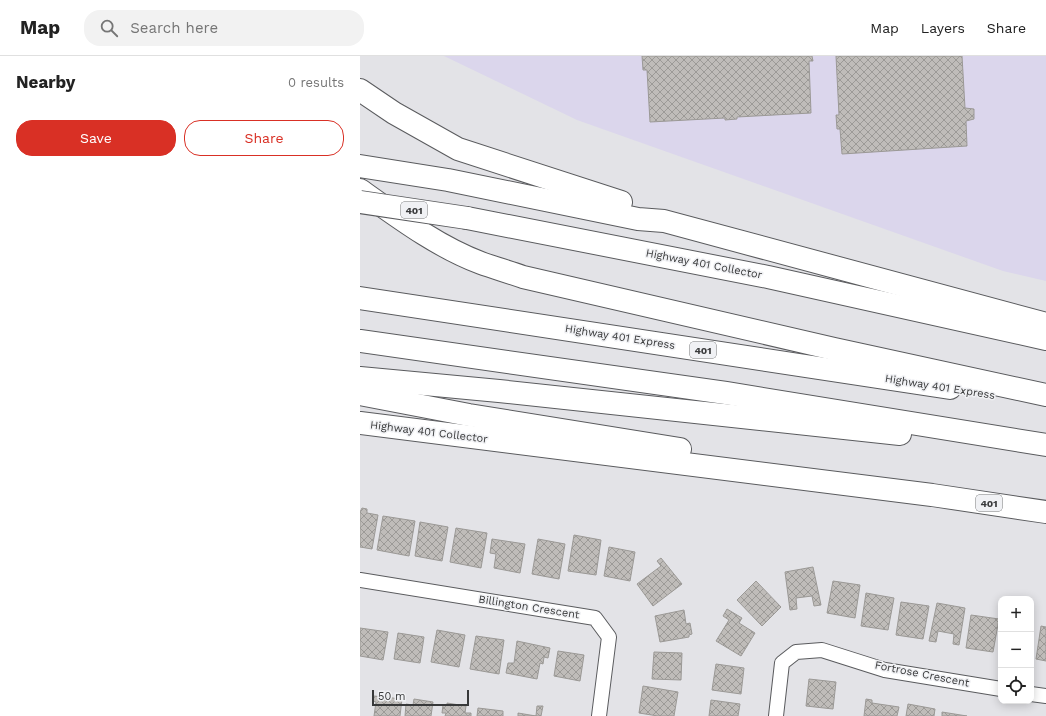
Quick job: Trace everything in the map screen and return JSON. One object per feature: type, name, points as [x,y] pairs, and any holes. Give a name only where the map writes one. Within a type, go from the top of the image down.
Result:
[{"type":"highway","points":[[360,90],[394,113],[458,149],[600,196],[645,209],[664,221]]},
{"type":"highway","points":[[360,166],[448,180],[638,219],[664,221],[1046,324]]},
{"type":"highway","points":[[360,190],[400,218],[443,244],[480,263],[522,277],[834,349],[1046,395]]},
{"type":"highway","name":"Highway 401 Collector","points":[[360,202],[467,218],[768,277],[1046,339]]},
{"type":"highway","name":"Highway 401 Express","points":[[360,298],[800,364],[1046,404]]},
{"type":"highway","points":[[360,341],[734,394],[1046,446]]},
{"type":"highway","points":[[360,378],[515,392],[871,431],[1046,446]]},
{"type":"highway","points":[[360,394],[469,415],[704,453],[932,495]]},
{"type":"highway","name":"Highway 401 Collector","points":[[360,423],[932,495],[1046,512]]},
{"type":"street","name":"Billington Crescent","points":[[360,580],[595,618],[609,637],[598,716]]},
{"type":"street","name":"Fortrose Crescent","points":[[776,716],[782,663],[796,652],[822,650],[885,670],[998,689]]},
{"type":"street","points":[[1034,694],[1046,696]]},
{"type":"shaded area","points":[[444,56],[1046,56],[1046,281],[1003,271],[577,120]]},
{"type":"building","points":[[642,56],[812,56],[813,61],[809,61],[811,113],[737,117],[737,119],[725,120],[725,118],[650,122],[647,70],[643,70]]},
{"type":"building","points":[[836,56],[962,56],[965,108],[974,109],[974,119],[966,121],[967,146],[842,154],[840,129],[837,129],[836,115],[839,115]]},
{"type":"building","points":[[362,508],[367,509],[367,513],[378,515],[372,549],[360,547],[360,512]]},
{"type":"building","points":[[383,516],[415,521],[409,556],[377,550]]},
{"type":"building","points":[[420,522],[448,527],[442,561],[415,556]]},
{"type":"building","points":[[456,528],[487,533],[481,568],[450,562]]},
{"type":"building","points":[[574,535],[601,540],[596,575],[568,571]]},
{"type":"building","points":[[492,539],[525,544],[520,573],[494,568],[496,554],[490,553]]},
{"type":"building","points":[[538,539],[565,544],[559,579],[532,574]]},
{"type":"building","points":[[609,547],[635,552],[630,581],[604,576]]},
{"type":"building","points":[[661,558],[682,584],[653,606],[637,584],[661,566],[657,561]]},
{"type":"building","points":[[813,567],[821,605],[814,606],[812,596],[796,598],[797,609],[790,610],[785,572]]},
{"type":"building","points":[[756,581],[781,607],[762,626],[737,600]]},
{"type":"building","points":[[833,581],[860,585],[855,618],[827,613]]},
{"type":"building","points":[[866,593],[894,598],[888,630],[861,626]]},
{"type":"building","points":[[901,602],[929,606],[923,639],[896,635]]},
{"type":"building","points":[[937,603],[965,608],[959,645],[953,644],[954,634],[938,631],[936,642],[929,641]]},
{"type":"building","points":[[727,609],[742,618],[739,623],[755,633],[741,656],[716,641],[729,620],[723,616]]},
{"type":"building","points":[[684,610],[686,624],[690,623],[692,634],[689,635],[689,637],[660,642],[655,616]]},
{"type":"building","points":[[971,615],[998,619],[993,652],[966,648]]},
{"type":"building","points":[[1041,626],[1046,627],[1046,661],[1036,659]]},
{"type":"building","points":[[360,628],[388,632],[383,660],[360,656]]},
{"type":"building","points":[[437,630],[465,635],[459,667],[431,662]]},
{"type":"building","points":[[398,633],[424,637],[420,663],[394,659]]},
{"type":"building","points":[[476,636],[504,640],[499,674],[470,669]]},
{"type":"building","points":[[517,641],[550,648],[548,658],[544,657],[543,664],[540,663],[537,679],[506,673],[508,663],[514,663]]},
{"type":"building","points":[[558,651],[584,655],[580,681],[554,676]]},
{"type":"building","points":[[654,652],[682,653],[681,680],[652,679]]},
{"type":"building","points":[[716,664],[744,668],[741,694],[712,690]]},
{"type":"building","points":[[809,679],[836,682],[833,709],[806,706]]},
{"type":"building","points":[[643,686],[678,692],[674,716],[658,716],[639,713]]},
{"type":"building","points":[[374,696],[402,699],[400,716],[374,716],[376,702],[373,701]]},
{"type":"building","points":[[414,699],[433,702],[431,716],[405,716],[406,704],[413,705]]},
{"type":"building","points":[[866,699],[872,700],[872,703],[899,707],[897,716],[864,716]]},
{"type":"building","points":[[711,700],[740,704],[738,716],[709,716]]},
{"type":"building","points":[[447,703],[466,706],[465,713],[471,713],[471,716],[445,716],[446,713],[442,713],[443,705],[447,705]]},
{"type":"building","points":[[908,704],[935,709],[934,716],[906,716]]},
{"type":"building","points":[[537,706],[543,706],[541,716],[536,716]]},
{"type":"building","points":[[478,708],[503,711],[503,716],[477,716]]},
{"type":"building","points":[[942,712],[967,716],[942,716]]},
{"type":"building","points":[[518,713],[536,716],[518,716]]}]
